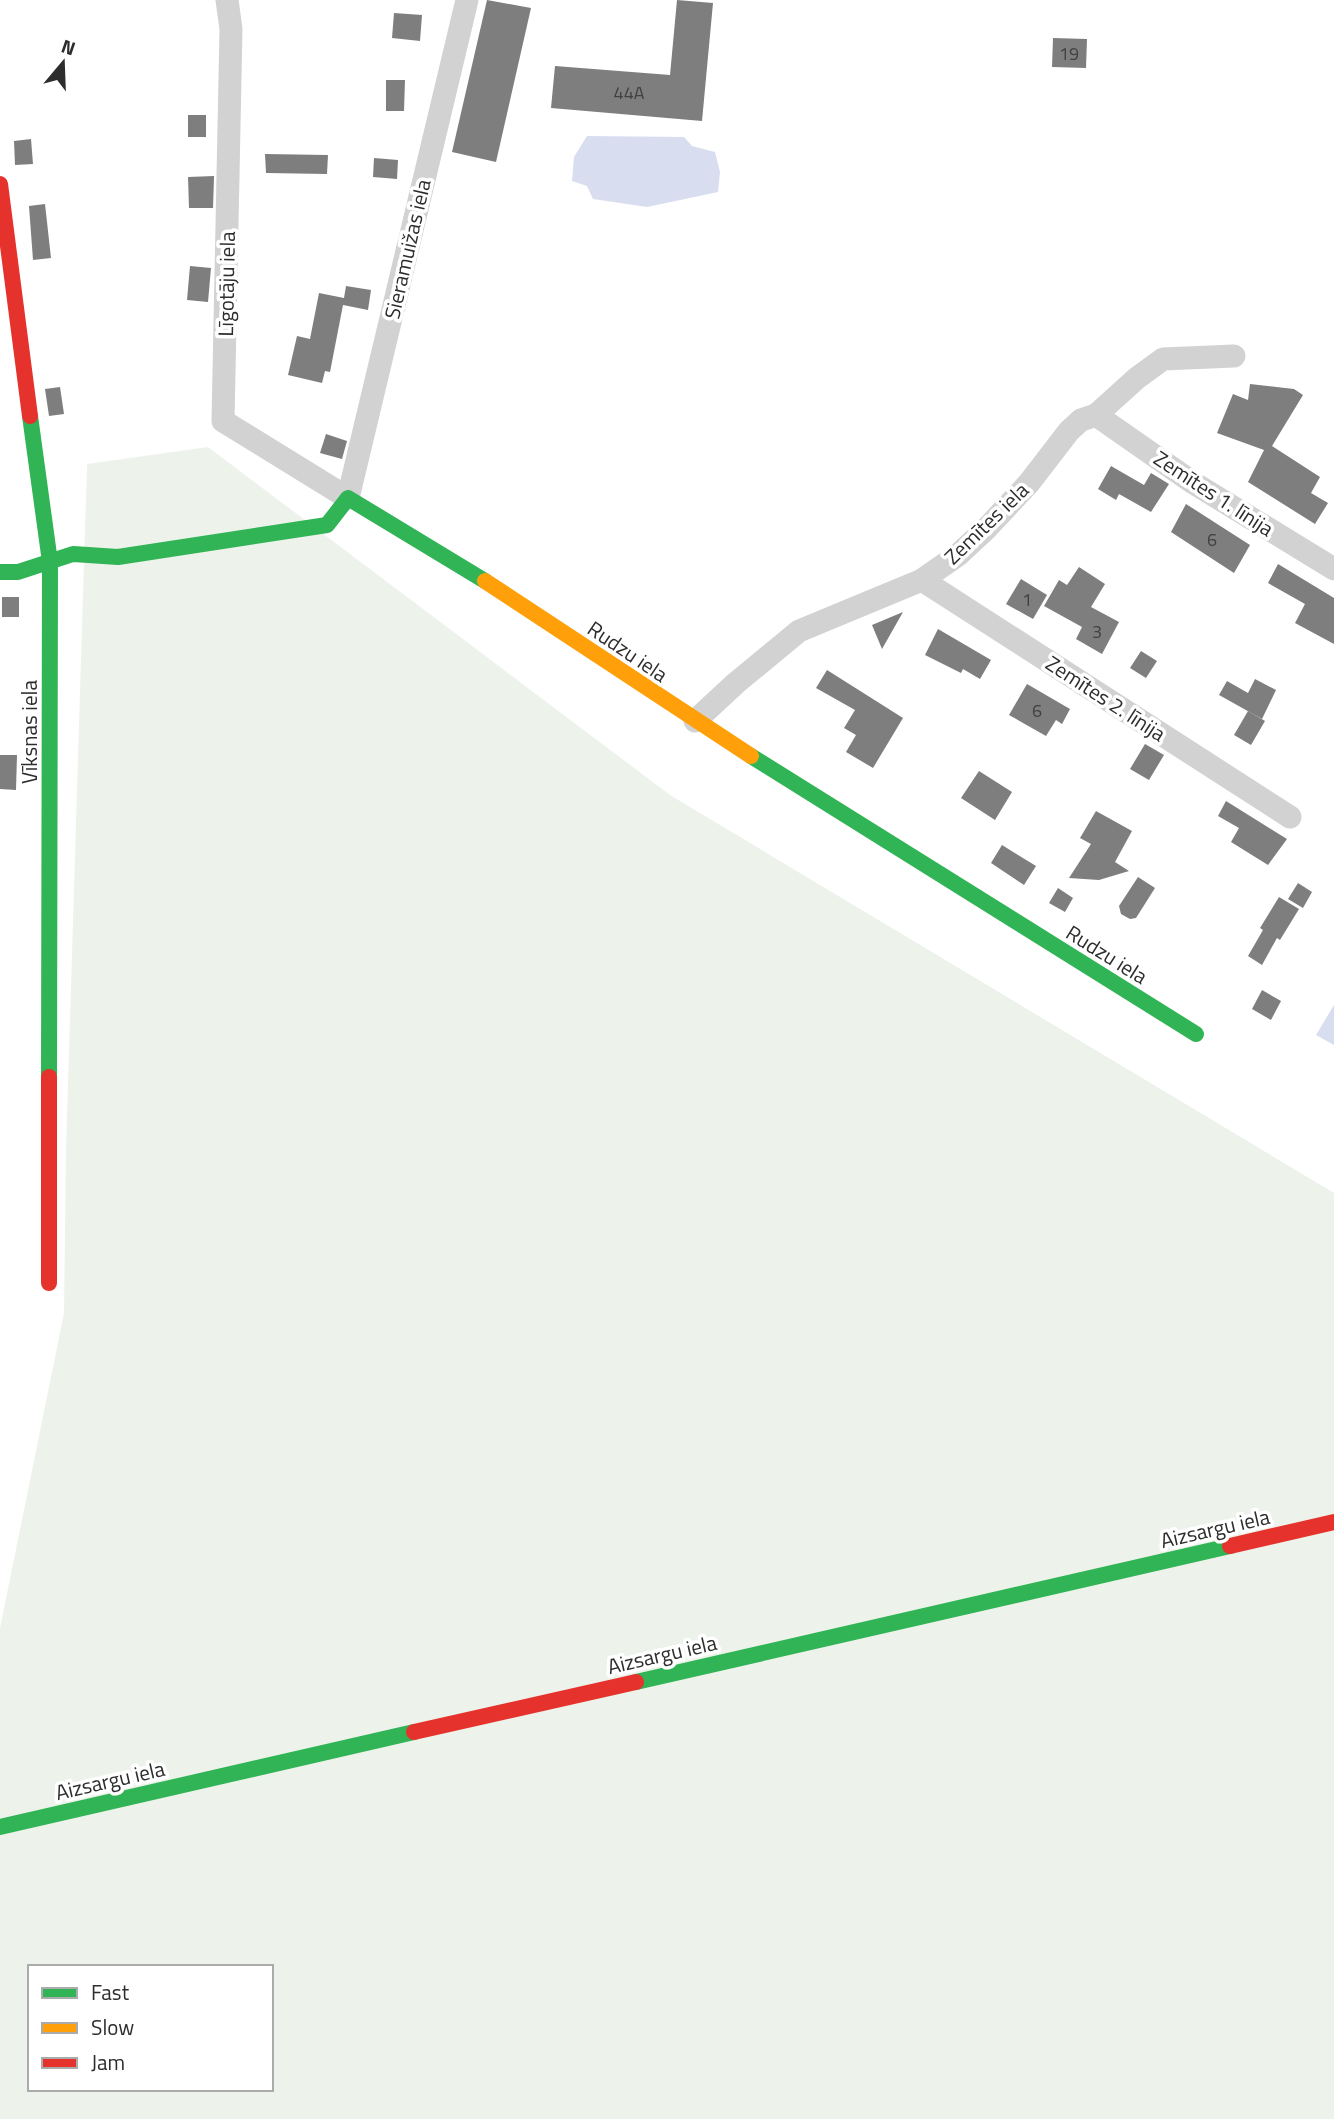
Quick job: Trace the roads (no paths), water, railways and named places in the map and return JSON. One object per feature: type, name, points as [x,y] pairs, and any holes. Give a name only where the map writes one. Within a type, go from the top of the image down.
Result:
[{"type":"main road","name":"Vīksnas iela","points":[[0,184],[50,562],[49,1283]]},
{"type":"main road","points":[[0,572],[18,572],[73,554],[118,557],[327,525],[348,498]]},
{"type":"main road","name":"Rudzu iela","points":[[348,498],[467,569],[695,721],[1196,1034]]},
{"type":"main road","name":"Aizsargu iela","points":[[0,1827],[1334,1522]]},
{"type":"street","name":"Līgotāju iela","points":[[227,0],[231,29],[223,421],[348,498]]},
{"type":"street","name":"Sieramuižas iela","points":[[348,498],[467,0]]},
{"type":"street","name":"Zemītes iela","points":[[695,721],[799,631],[922,580],[958,555],[1029,483],[1069,431],[1081,420],[1096,415],[1163,359],[1234,356]]},
{"type":"street","name":"Zemītes 1. līnija","points":[[1096,415],[1192,482],[1334,569]]},
{"type":"street","name":"Zemītes 2. līnija","points":[[922,580],[1290,817]]},
{"type":"water","points":[[587,136],[684,137],[692,146],[715,152],[720,172],[718,192],[647,207],[593,199],[587,186],[572,181],[574,157]]},
{"type":"water","points":[[1334,1005],[1334,1045],[1316,1035]]}]
